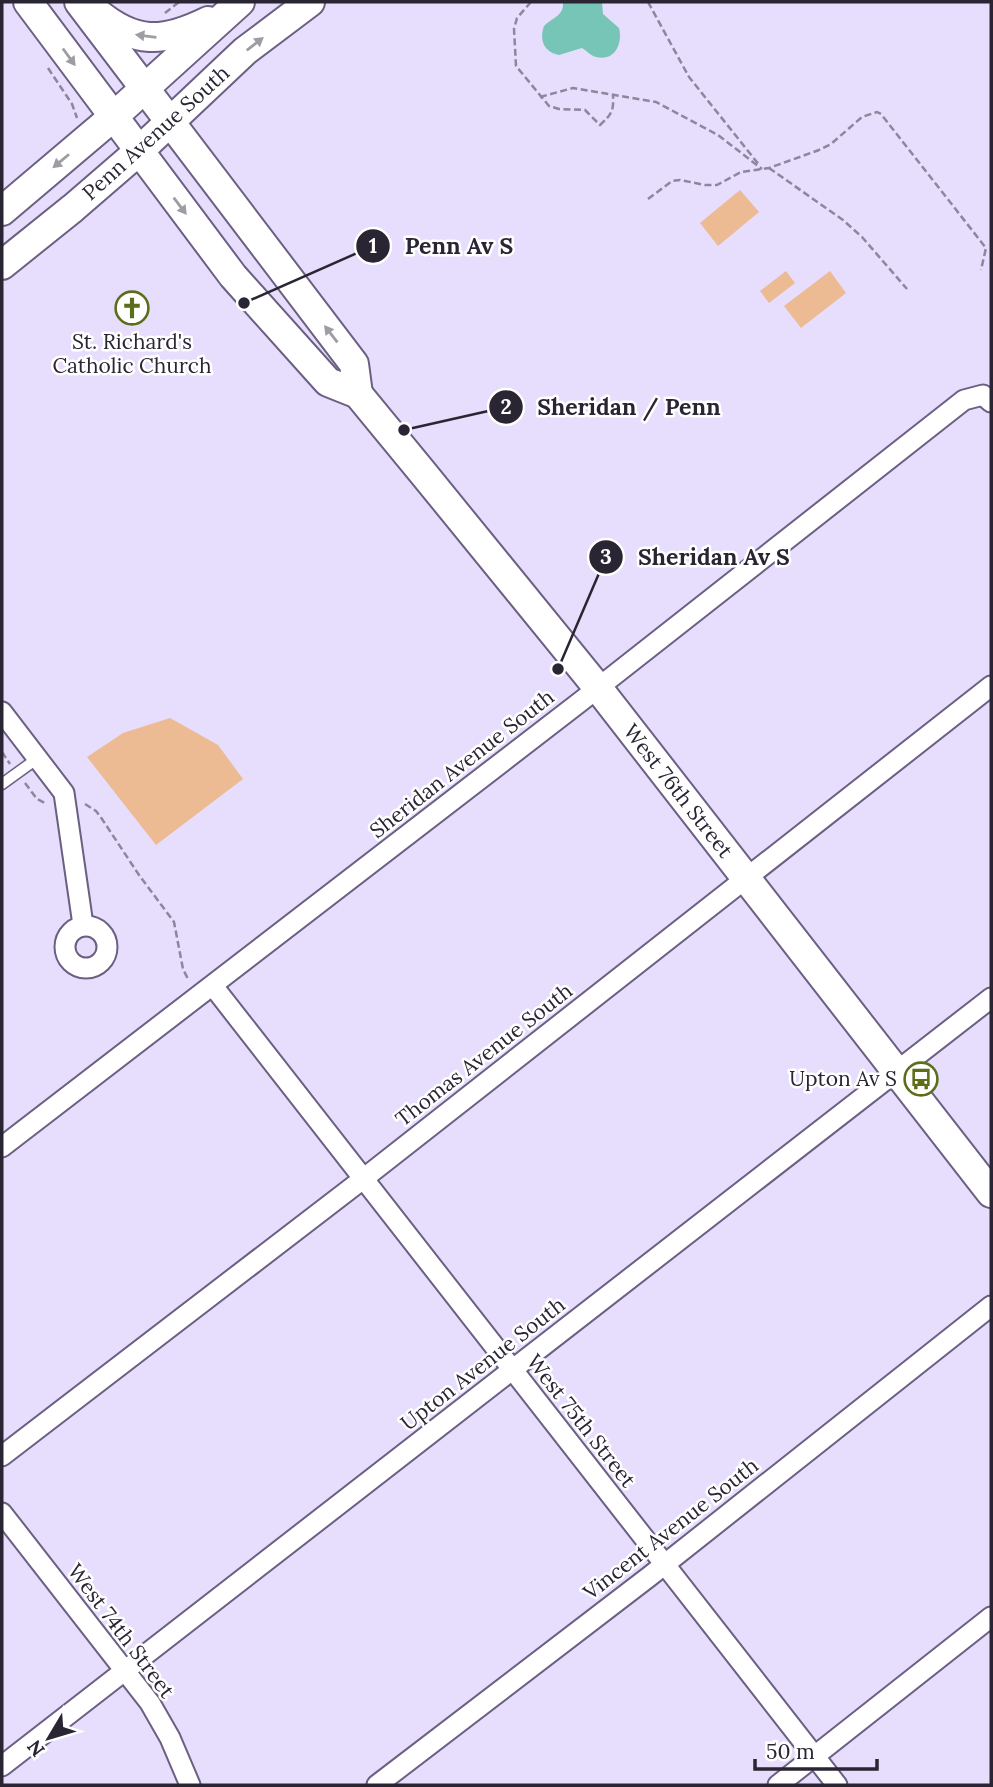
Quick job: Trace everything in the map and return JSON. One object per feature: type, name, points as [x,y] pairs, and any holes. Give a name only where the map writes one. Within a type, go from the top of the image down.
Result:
[{"type":"street","name":"West 76th Street","points":[[28,2],[233,276],[328,382],[358,394],[597,688],[991,1192]]},
{"type":"street","name":"West 76th Street","points":[[81,2],[169,123],[354,364],[358,394]]},
{"type":"street","points":[[81,2],[122,31],[148,38],[170,37],[186,32],[236,5]]},
{"type":"street","name":"Penn Avenue South","points":[[2,265],[139,151],[246,51],[310,2]]},
{"type":"street","name":"Penn Avenue South","points":[[2,212],[113,117],[236,5]]},
{"type":"street","name":"Sheridan Avenue South","points":[[2,1147],[597,688],[964,400],[987,398]]},
{"type":"street","name":"Thomas Avenue South","points":[[2,1456],[363,1179],[991,686]]},
{"type":"street","points":[[2,712],[64,793],[83,925]]},
{"type":"street","name":"West 75th Street","points":[[213,986],[837,1785]]},
{"type":"street","name":"Upton Avenue South","points":[[2,1766],[991,998]]},
{"type":"street","name":"Vincent Avenue South","points":[[377,1785],[664,1565],[991,1306]]},
{"type":"street","name":"West 74th Street","points":[[2,1513],[150,1703],[170,1738],[190,1785]]},
{"type":"street","points":[[778,1785],[991,1617]]},
{"type":"lane","points":[[2,784],[38,758]]},
{"type":"path","points":[[531,2],[517,18],[514,29],[516,66],[540,97],[548,106],[585,110],[600,125],[612,115],[614,96]]},
{"type":"path","points":[[648,2],[689,77],[762,169]]},
{"type":"path","points":[[540,97],[573,88],[656,102],[718,135],[762,169]]},
{"type":"path","points":[[648,199],[672,181],[717,185],[741,172],[769,168],[831,144],[862,117],[877,112],[986,248],[981,270]]},
{"type":"path","points":[[769,168],[843,220],[862,237],[907,289]]},
{"type":"shaded area","points":[[563,2],[602,2],[603,14],[619,28],[620,40],[613,54],[603,58],[596,57],[582,48],[559,55],[546,48],[543,41],[544,26],[560,13]]},
{"type":"shaded area","points":[[740,190],[759,212],[718,246],[700,223]]},
{"type":"shaded area","points":[[786,271],[795,283],[769,303],[760,291]]},
{"type":"shaded area","points":[[830,271],[846,293],[801,328],[784,306]]},
{"type":"shaded area","points":[[170,718],[218,745],[243,779],[156,845],[87,757],[123,733]]},
{"type":"place","name":"Penn Av S","points":[[244,303]]},
{"type":"place","name":"St. Richard's Catholic Church","points":[[132,308]]},
{"type":"place","name":"Sheridan / Penn","points":[[404,430]]},
{"type":"place","name":"Sheridan Av S","points":[[558,669]]},
{"type":"place","name":"Upton Av S","points":[[921,1079]]}]
